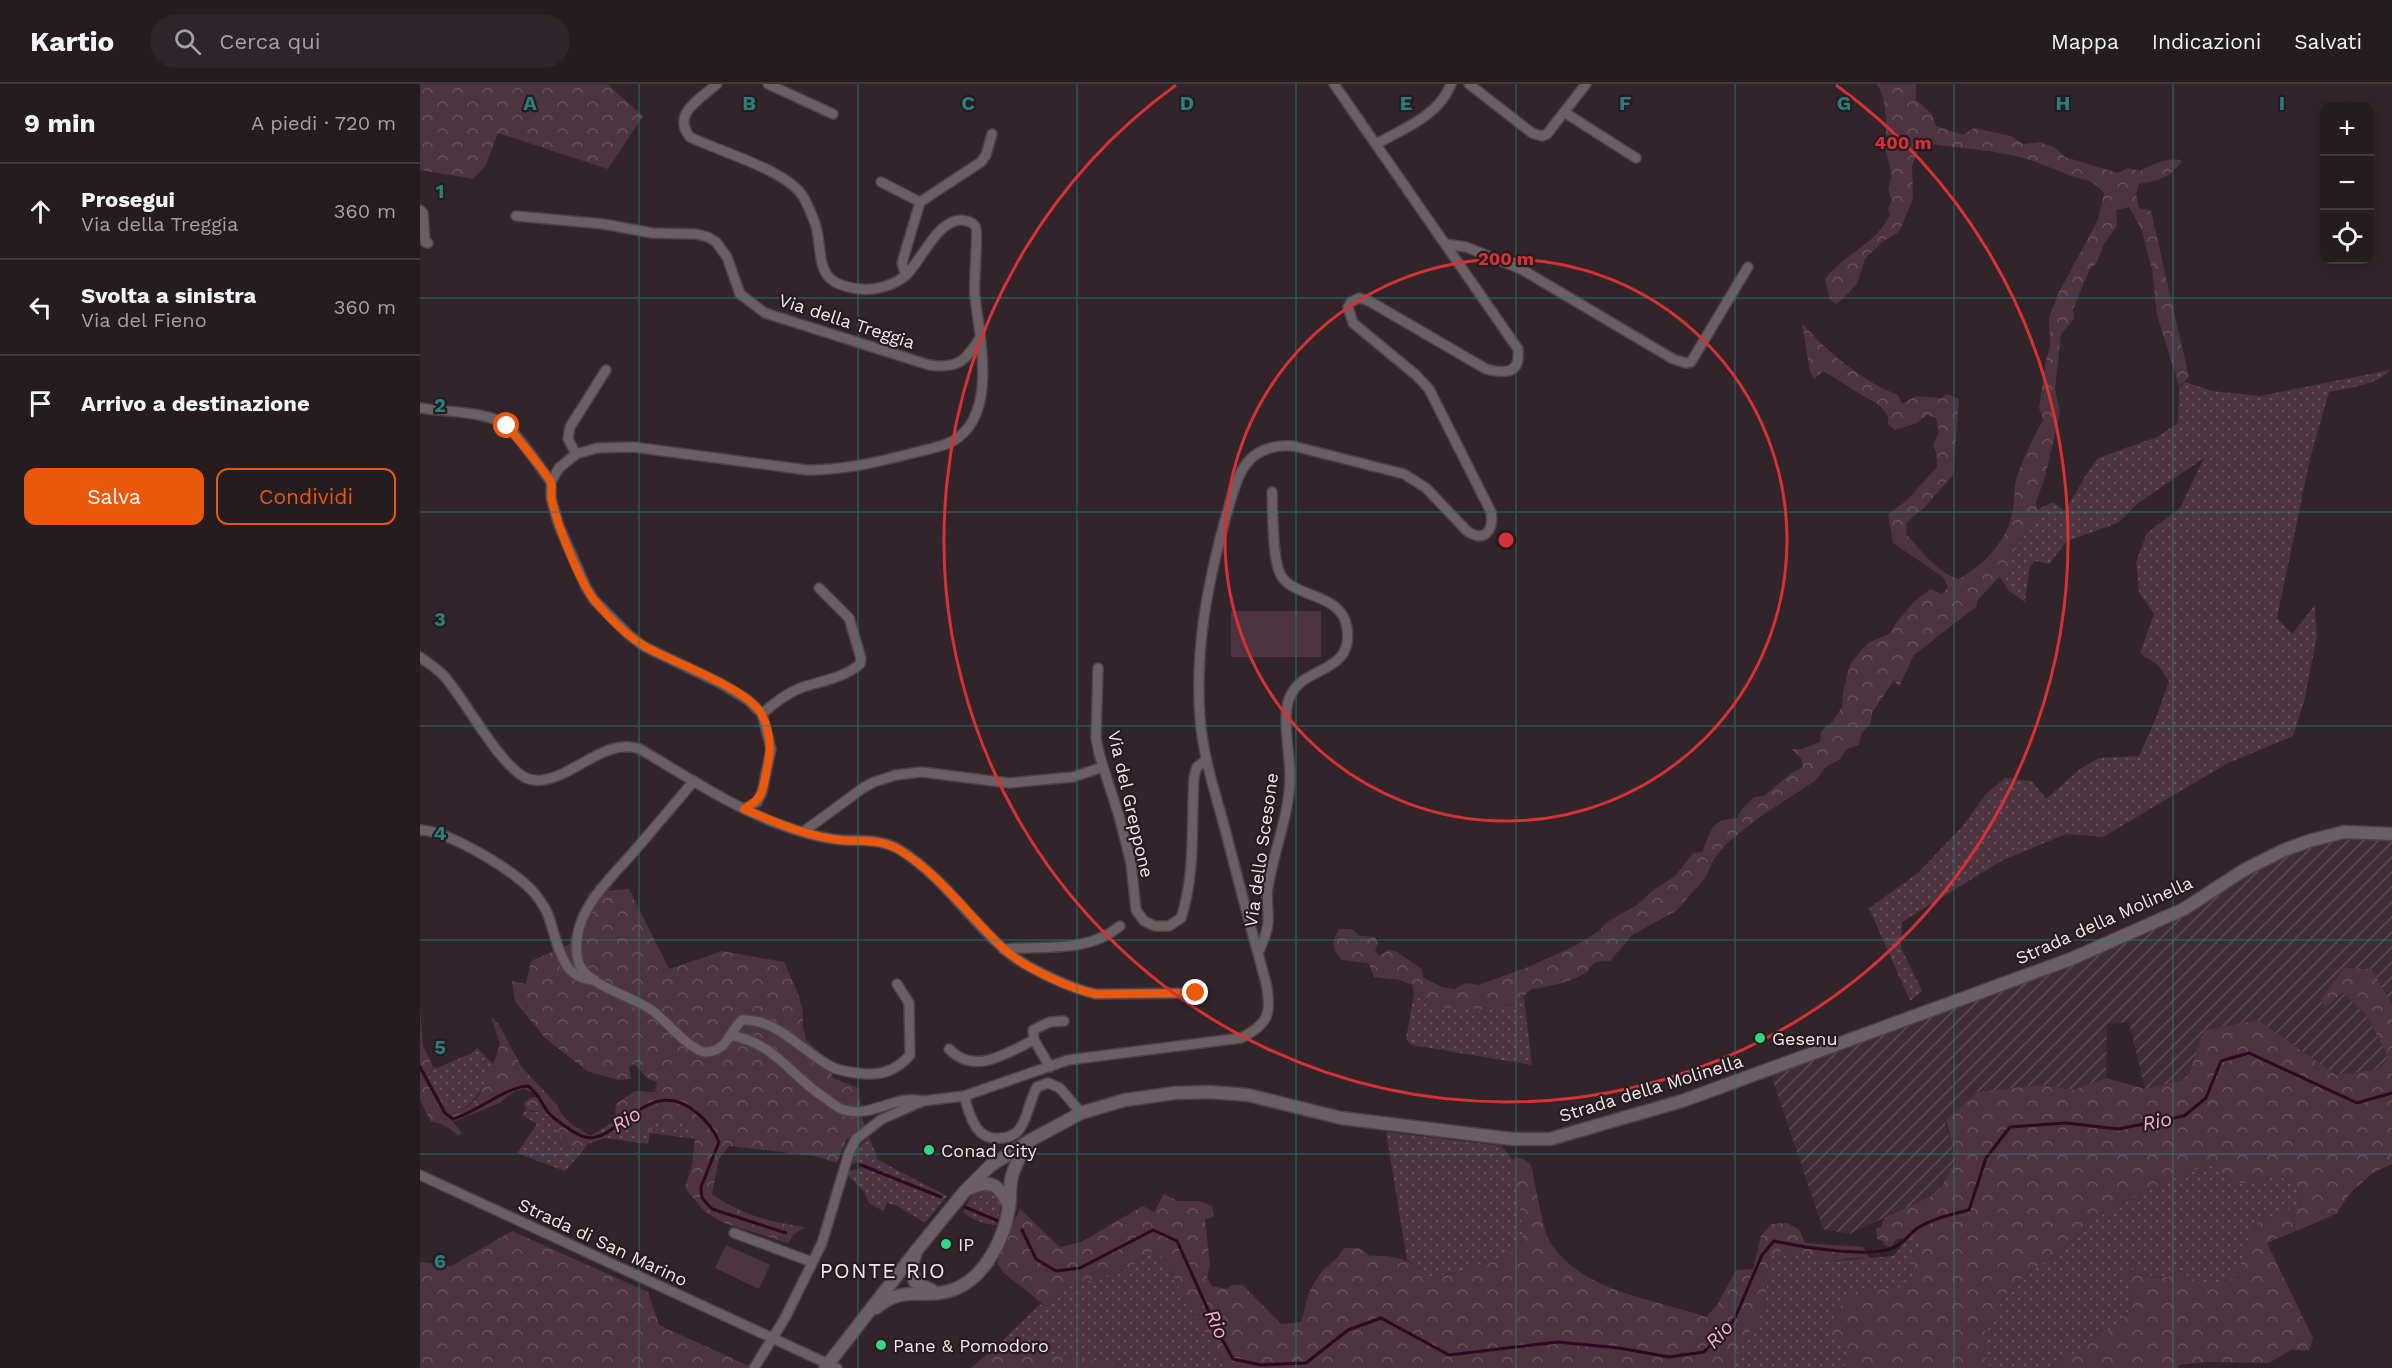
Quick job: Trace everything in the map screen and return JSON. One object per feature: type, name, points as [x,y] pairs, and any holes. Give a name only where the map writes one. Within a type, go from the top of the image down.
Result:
[{"type":"main road","name":"Strada della Molinella","points":[[859,1323],[965,1191],[990,1166],[1029,1141],[1081,1113],[1125,1100],[1175,1093],[1209,1092],[1248,1095],[1341,1118],[1512,1139],[1550,1139],[1682,1101],[2071,959],[2184,909],[2244,870],[2284,850],[2344,832],[2392,834]]},
{"type":"main road","points":[[830,1367],[859,1323],[882,1303],[897,1294],[938,1293],[957,1289],[980,1272],[1003,1234],[1010,1208],[1011,1177],[1029,1141]]},
{"type":"main road","points":[[990,1166],[1000,1167],[1011,1177]]},
{"type":"main road","points":[[965,1191],[987,1182],[995,1185],[1002,1191],[1010,1208]]},
{"type":"main road","points":[[916,1251],[911,1267],[915,1282],[938,1293]]},
{"type":"street","name":"Via della Treggia","points":[[576,454],[597,448],[633,447],[807,470],[834,470],[863,466],[952,441],[967,430],[977,413],[982,397],[983,376],[974,290],[974,260],[978,232],[975,225],[960,220],[940,230],[906,275],[894,283],[872,290],[844,286],[828,277],[821,267],[815,224],[803,198],[793,184],[777,174],[690,137],[683,129],[682,120],[687,111],[717,84]]},
{"type":"street","points":[[768,84],[833,114]]},
{"type":"street","points":[[754,1368],[785,1318],[822,1243],[849,1153],[856,1139],[882,1119],[923,1101],[964,1096],[1068,1060],[1241,1038],[1264,1023],[1269,1012],[1268,992],[1206,760],[1200,717],[1200,651],[1204,608],[1233,491],[1242,471],[1254,454],[1277,445],[1293,447],[1404,474],[1426,488],[1474,536],[1482,535],[1490,530],[1493,522],[1491,512],[1429,389],[1416,375],[1353,323],[1348,307],[1351,302],[1359,298],[1369,301],[1486,369],[1507,372],[1516,366],[1519,359],[1518,350],[1334,84]]},
{"type":"street","points":[[1376,144],[1420,120],[1444,97],[1451,84]]},
{"type":"street","points":[[1469,84],[1532,133],[1542,136],[1547,134],[1586,84]]},
{"type":"street","points":[[1564,112],[1636,158]]},
{"type":"street","points":[[906,275],[902,263],[920,202],[981,162],[986,155],[992,134]]},
{"type":"street","points":[[881,182],[920,202]]},
{"type":"street","points":[[420,210],[423,213],[425,242],[428,243]]},
{"type":"street","name":"Via della Treggia","points":[[516,216],[603,224],[652,233],[696,234],[708,237],[716,242],[727,257],[740,294],[765,313],[929,365],[955,365],[966,360],[980,338]]},
{"type":"street","points":[[1445,244],[1466,247],[1521,269],[1673,358],[1686,363],[1691,362],[1748,267]]},
{"type":"street","points":[[606,370],[570,427],[568,439],[576,454],[559,468],[551,482],[551,498],[559,526],[594,600],[629,635],[645,647],[720,683],[748,700],[762,714],[771,749],[762,792],[757,802],[744,809]]},
{"type":"street","points":[[420,408],[447,413],[466,412],[507,426],[551,482]]},
{"type":"street","name":"Via dello Scesone","points":[[1258,953],[1266,933],[1268,889],[1289,798],[1288,702],[1299,682],[1338,661],[1345,652],[1348,639],[1347,625],[1337,610],[1325,600],[1288,584],[1282,578],[1276,559],[1272,492]]},
{"type":"street","points":[[762,714],[778,700],[797,690],[839,676],[860,664],[861,657],[849,618],[819,588]]},
{"type":"street","points":[[420,657],[443,675],[507,762],[523,777],[532,780],[551,778],[598,755],[631,746],[744,809],[803,832],[840,840],[876,841],[901,851],[935,878],[1017,960],[1082,991],[1096,994],[1196,993]]},
{"type":"street","name":"Via del Greppone","points":[[1098,668],[1096,738],[1131,863],[1136,910],[1144,921],[1155,926],[1169,926],[1181,918],[1185,905],[1190,878],[1194,777],[1197,767],[1206,760]]},
{"type":"street","points":[[803,832],[863,788],[874,782],[896,776],[921,772],[953,774],[1009,783],[1073,777],[1103,767]]},
{"type":"street","points":[[694,781],[596,895],[577,938],[577,954],[583,971],[595,980],[653,1011],[695,1048],[704,1052],[718,1050],[726,1043],[742,1020],[750,1019],[776,1029],[816,1058],[836,1069],[879,1075],[900,1066],[910,1055],[909,1003],[897,984]]},
{"type":"street","points":[[420,830],[453,838],[473,848],[534,892],[548,912],[562,957],[570,970],[577,977],[595,980]]},
{"type":"street","points":[[1004,949],[1081,945],[1107,937],[1120,926]]},
{"type":"street","points":[[1050,1067],[1034,1040],[1033,1030],[1050,1022],[1064,1021]]},
{"type":"street","points":[[730,1035],[748,1038],[761,1044],[785,1061],[810,1088],[843,1110],[862,1113],[910,1098],[923,1101]]},
{"type":"street","points":[[949,1049],[962,1059],[975,1063],[990,1060],[1034,1040]]},
{"type":"street","points":[[964,1096],[973,1125],[982,1135],[994,1139],[1007,1137],[1018,1131],[1037,1087],[1048,1083],[1060,1088],[1081,1113]]},
{"type":"street","name":"Strada di San Marino","points":[[420,1175],[830,1367]]},
{"type":"street","points":[[734,1233],[812,1262]]},
{"type":"shaded area","name":"Gesenu","points":[[2344,832],[2392,838],[2392,1004],[2370,969],[2321,999],[2325,1008],[2343,992],[2367,1016],[2388,1057],[2380,1069],[2336,1075],[2257,1020],[2204,1030],[2188,1079],[2145,1089],[2129,1022],[2107,1024],[2106,1078],[2074,1090],[2040,1085],[1976,1092],[1945,1122],[1956,1160],[1938,1193],[1849,1234],[1823,1229],[1769,1069],[1905,1021],[2184,909],[2244,870]]},
{"type":"green space","points":[[420,84],[607,84],[643,116],[608,169],[498,133],[486,165],[473,179],[420,170]]},
{"type":"green space","points":[[1876,84],[1916,84],[1916,100],[1932,114],[1936,126],[1963,135],[1974,128],[2011,136],[2023,144],[2040,142],[2055,148],[2065,157],[2118,173],[2127,168],[2140,171],[2166,160],[2182,161],[2164,178],[2139,184],[2136,194],[2139,208],[2151,211],[2189,377],[2179,386],[2157,315],[2152,269],[2142,231],[2129,207],[2116,210],[2117,226],[2104,244],[2097,262],[2089,271],[2073,309],[2074,319],[2061,334],[2055,389],[2060,413],[2045,477],[2036,502],[2038,517],[2026,527],[2009,566],[1977,601],[1977,606],[1914,655],[1899,687],[1894,680],[1872,713],[1871,723],[1861,734],[1859,745],[1847,749],[1839,760],[1826,767],[1815,781],[1761,816],[1727,843],[1714,859],[1705,878],[1676,911],[1632,935],[1610,961],[1597,962],[1576,978],[1531,989],[1517,1002],[1477,1012],[1468,1007],[1436,1006],[1429,999],[1423,1001],[1414,994],[1412,985],[1400,980],[1374,977],[1368,963],[1342,960],[1335,951],[1333,941],[1339,929],[1352,929],[1360,936],[1375,937],[1378,943],[1375,950],[1379,956],[1389,950],[1397,952],[1422,969],[1423,977],[1442,987],[1455,989],[1466,983],[1479,985],[1575,946],[1600,930],[1607,922],[1637,905],[1651,892],[1675,876],[1693,853],[1702,852],[1716,824],[1737,818],[1754,797],[1764,796],[1790,774],[1803,767],[1801,758],[1792,749],[1802,749],[1820,742],[1821,732],[1833,721],[1842,707],[1850,664],[1868,643],[1889,634],[1914,602],[1930,589],[1942,594],[1948,587],[1943,577],[1893,543],[1888,514],[1906,501],[1937,467],[1936,452],[1933,446],[1939,432],[1936,418],[1927,415],[1917,423],[1895,430],[1888,424],[1888,416],[1880,406],[1823,371],[1814,379],[1810,372],[1802,323],[1822,345],[1846,365],[1871,382],[1898,395],[1902,404],[1916,396],[1941,398],[1947,394],[1959,399],[1953,475],[1924,508],[1907,522],[1906,534],[1924,554],[1944,572],[1959,579],[1989,556],[2003,537],[2012,515],[2017,477],[2043,420],[2039,408],[2050,346],[2049,317],[2059,292],[2098,220],[2104,193],[2092,182],[2030,160],[1921,142],[1912,166],[1913,199],[1899,232],[1882,242],[1865,259],[1857,284],[1837,304],[1830,300],[1825,279],[1841,262],[1868,242],[1890,215],[1888,209],[1892,200],[1889,192],[1891,174],[1884,144],[1885,112],[1883,99]]},
{"type":"green space","points":[[2390,370],[2370,382],[2329,392],[2310,459],[2277,618],[2292,634],[2315,605],[2317,635],[2304,702],[2293,736],[2226,764],[2103,837],[2066,834],[2001,861],[1902,922],[1901,948],[1922,991],[1910,1001],[1869,908],[1918,873],[1962,827],[1986,794],[2005,778],[2032,781],[2046,799],[2080,769],[2099,758],[2139,756],[2169,681],[2158,665],[2140,653],[2154,614],[2139,592],[2136,562],[2147,533],[2180,508],[2204,458],[2137,504],[2118,523],[2067,541],[2049,564],[2036,561],[2030,566],[2025,602],[2009,591],[1999,576],[2009,566],[2026,527],[2038,517],[2037,510],[2053,502],[2065,511],[2098,458],[2157,437],[2178,423],[2179,388],[2185,382],[2212,391],[2260,396]]},
{"type":"green space","points":[[1231,611],[1321,611],[1321,657],[1231,657]]},
{"type":"green space","points":[[629,889],[669,969],[722,951],[784,962],[803,1011],[806,1040],[827,1059],[833,1078],[859,1088],[861,1116],[865,1125],[846,1140],[837,1163],[815,1156],[729,1146],[719,1159],[712,1194],[745,1212],[780,1223],[805,1227],[794,1234],[788,1243],[724,1223],[705,1212],[685,1188],[692,1165],[695,1139],[679,1120],[678,1127],[669,1128],[656,1120],[650,1133],[642,1136],[614,1122],[616,1104],[635,1091],[655,1092],[657,1082],[647,1078],[634,1064],[629,1067],[631,1079],[618,1080],[587,1071],[545,1038],[515,1001],[512,981],[526,984],[531,961],[574,942],[576,924],[589,892]]},
{"type":"green space","points":[[2344,968],[2371,969],[2392,1004],[2392,1164],[2373,1173],[2351,1192],[2336,1214],[2267,1243],[2313,1338],[2309,1351],[2291,1350],[2269,1363],[2207,1362],[2179,1365],[2178,1368],[2051,1368],[2108,1331],[2131,1310],[2126,1275],[2135,1268],[2158,1277],[2169,1276],[2180,1270],[2204,1283],[2232,1279],[2242,1262],[2255,1224],[2300,1204],[2297,1185],[2277,1175],[2255,1182],[2241,1183],[2228,1178],[2209,1164],[2146,1190],[2096,1218],[2065,1248],[2029,1272],[2008,1292],[1986,1327],[1984,1352],[1990,1368],[1844,1368],[1851,1350],[1829,1338],[1835,1312],[1854,1293],[1908,1286],[1913,1274],[1911,1258],[1920,1248],[1919,1240],[1915,1236],[1897,1239],[1891,1247],[1877,1239],[1876,1228],[1881,1227],[1884,1218],[1938,1193],[1956,1160],[1946,1120],[1977,1092],[2040,1085],[2074,1090],[2106,1078],[2145,1089],[2187,1079],[2204,1030],[2258,1020],[2336,1075],[2380,1069],[2388,1057],[2367,1016],[2343,992],[2325,1008],[2321,999]]},
{"type":"green space","points":[[1414,994],[1423,1001],[1429,999],[1453,1008],[1466,1006],[1477,1012],[1496,1004],[1509,1006],[1524,998],[1532,1065],[1412,1045],[1406,1039]]},
{"type":"green space","points":[[420,1010],[423,1046],[433,1067],[428,1078],[439,1099],[456,1110],[466,1108],[478,1097],[500,1044],[491,1017],[498,1023],[521,1066],[558,1106],[562,1115],[591,1136],[584,1140],[588,1144],[581,1153],[566,1145],[557,1131],[559,1123],[540,1112],[526,1110],[524,1103],[529,1098],[542,1096],[524,1089],[515,1091],[497,1104],[453,1122],[462,1133],[458,1136],[446,1126],[431,1122],[420,1100]]},
{"type":"green space","points":[[477,1048],[493,1064],[475,1098],[470,1104],[456,1111],[439,1099],[428,1078],[433,1067],[437,1068],[472,1053]]},
{"type":"green space","points":[[526,1110],[540,1112],[559,1123],[566,1145],[581,1153],[565,1171],[517,1153],[537,1124],[522,1115]]},
{"type":"green space","points":[[679,1119],[695,1139],[650,1133],[648,1144],[605,1138],[588,1144],[583,1140],[614,1122],[642,1136],[656,1120]]},
{"type":"green space","points":[[1386,1132],[1502,1146],[1512,1159],[1523,1233],[1520,1247],[1510,1254],[1476,1268],[1428,1277],[1421,1269],[1407,1260]]},
{"type":"green space","points":[[869,1137],[878,1160],[947,1196],[925,1223],[898,1206],[887,1203],[883,1211],[869,1203],[864,1192],[848,1175],[850,1171],[861,1168],[860,1162],[852,1164],[855,1151]]},
{"type":"green space","points":[[1522,1158],[1531,1165],[1547,1236],[1564,1259],[1581,1273],[1620,1292],[1706,1317],[1717,1305],[1736,1270],[1753,1269],[1761,1236],[1771,1224],[1787,1223],[1799,1229],[1805,1243],[1863,1247],[1870,1259],[1853,1258],[1833,1261],[1779,1250],[1769,1259],[1765,1309],[1739,1348],[1730,1368],[1224,1368],[1224,1364],[1162,1257],[1151,1252],[1129,1268],[1062,1289],[1046,1307],[1003,1272],[997,1263],[1004,1241],[1020,1209],[1060,1247],[1081,1242],[1143,1206],[1154,1212],[1164,1194],[1178,1201],[1199,1201],[1212,1206],[1214,1217],[1205,1219],[1210,1265],[1207,1277],[1212,1286],[1226,1289],[1232,1285],[1243,1285],[1281,1324],[1301,1322],[1314,1283],[1344,1248],[1359,1248],[1370,1256],[1403,1259],[1429,1277],[1476,1268],[1510,1254],[1520,1247],[1523,1233],[1512,1159]]},
{"type":"green space","points":[[2209,1164],[2228,1178],[2241,1183],[2256,1182],[2277,1175],[2297,1185],[2300,1204],[2255,1224],[2242,1262],[2233,1279],[2218,1283],[2205,1283],[2187,1276],[2180,1270],[2169,1276],[2158,1277],[2135,1268],[2126,1275],[2131,1310],[2108,1331],[2051,1368],[1990,1368],[1984,1352],[1986,1327],[2008,1292],[2029,1272],[2065,1248],[2096,1218],[2146,1190]]},
{"type":"green space","points":[[989,1186],[1002,1200],[997,1225],[979,1222],[963,1212],[974,1191]]},
{"type":"green space","points":[[512,1231],[648,1292],[659,1325],[749,1366],[748,1368],[420,1368],[420,1262],[451,1266]]},
{"type":"green space","points":[[1915,1236],[1919,1240],[1920,1248],[1911,1258],[1913,1274],[1908,1287],[1851,1350],[1844,1368],[1730,1368],[1739,1348],[1765,1309],[1769,1259],[1779,1250],[1833,1261],[1893,1256],[1901,1247],[1903,1238]]},
{"type":"green space","points":[[726,1245],[770,1265],[759,1289],[715,1268]]},
{"type":"green space","points":[[1151,1252],[1162,1257],[1224,1364],[1224,1368],[1125,1368],[999,1344],[1040,1304],[1046,1307],[1062,1289],[1129,1268]]},
{"type":"green space","points":[[999,1344],[1121,1366],[1125,1368],[971,1368]]},
{"type":"waterway","name":"Rio","points":[[1022,1230],[1036,1259],[1056,1271],[1080,1268],[1153,1230],[1177,1241],[1218,1332],[1233,1359],[1261,1365],[1306,1363],[1348,1330],[1381,1318],[1449,1355],[1558,1342],[1619,1348],[1669,1357],[1704,1352],[1734,1320],[1762,1255],[1774,1241],[1836,1251],[1884,1250],[1895,1247],[1928,1222],[1969,1210],[1986,1158],[2010,1127],[2066,1123],[2118,1129],[2184,1116],[2206,1098],[2221,1061],[2249,1053],[2357,1103],[2392,1093]]},
{"type":"waterway","name":"Rio","points":[[420,1067],[445,1113],[453,1119],[519,1087],[528,1086],[554,1118],[585,1137],[597,1137],[649,1105],[664,1100],[680,1102],[704,1119],[719,1142],[701,1187],[702,1198],[712,1209],[786,1233]]},
{"type":"waterway","name":"Rio","points":[[861,1165],[941,1197]]},
{"type":"waterway","name":"Rio","points":[[965,1207],[998,1221]]},
{"type":"place","name":"Gesenu","points":[[1760,1038]]},
{"type":"place","name":"Conad City","points":[[929,1150]]},
{"type":"place","name":"IP","points":[[946,1244]]},
{"type":"place","name":"Pane & Pomodoro","points":[[881,1345]]},
{"type":"district","name":"PONTE RIO","points":[[883,1270]]},
{"type":"route","points":[[507,426],[551,482],[551,498],[559,526],[594,600],[629,635],[645,647],[720,683],[748,700],[762,714],[771,749],[762,792],[757,802],[744,809],[803,832],[840,840],[876,841],[901,851],[935,878],[1017,960],[1082,991],[1096,994],[1196,993]]}]
